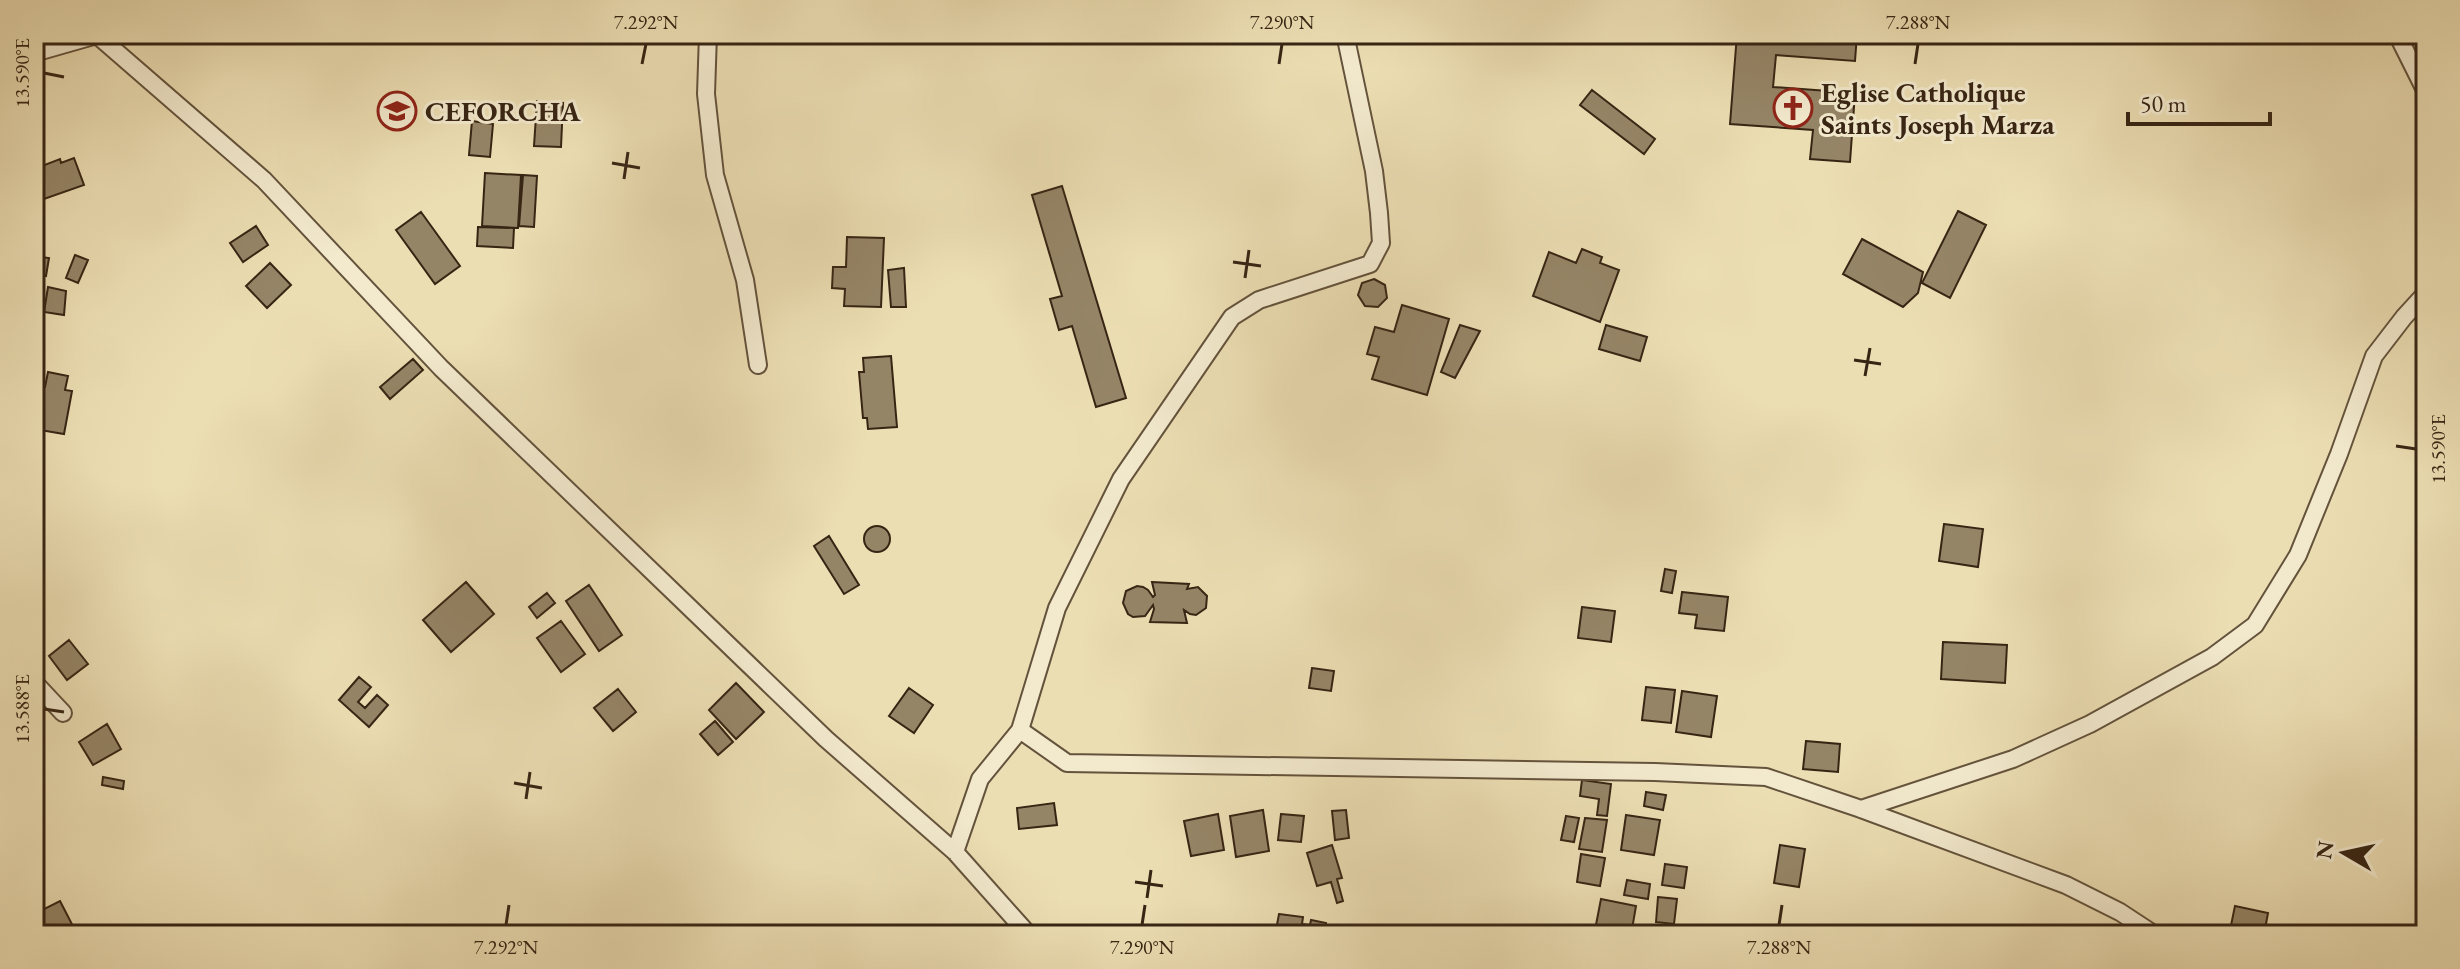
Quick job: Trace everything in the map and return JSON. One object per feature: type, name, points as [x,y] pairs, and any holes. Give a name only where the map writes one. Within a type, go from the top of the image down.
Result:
[{"type":"street","points":[[34,53],[97,35],[121,34]]},
{"type":"street","points":[[708,34],[706,94],[715,175],[745,280],[758,365]]},
{"type":"street","points":[[955,852],[980,779],[1020,730],[1057,608],[1121,479],[1232,317],[1259,300],[1370,264],[1381,243],[1374,171],[1345,34]]},
{"type":"street","points":[[2397,34],[2426,92]]},
{"type":"street","points":[[97,35],[264,180],[441,368],[826,739],[955,852],[1029,935]]},
{"type":"street","points":[[1861,809],[2013,759],[2090,724],[2212,657],[2255,625],[2298,555],[2334,468],[2374,356],[2426,293]]},
{"type":"street","points":[[34,682],[63,713]]},
{"type":"street","points":[[1020,730],[1067,763],[1706,773],[1766,777],[2066,885],[2120,912],[2155,935]]},
{"type":"building","name":"Eglise Catholique Saints Joseph Marza","points":[[1737,34],[1857,34],[1855,61],[1776,55],[1773,87],[1855,93],[1850,162],[1810,159],[1813,130],[1730,124]]},
{"type":"building","points":[[1592,90],[1655,139],[1644,154],[1580,105]]},
{"type":"building","points":[[404,93],[411,121],[391,126],[384,98]]},
{"type":"building","points":[[537,101],[563,103],[561,147],[534,146]]},
{"type":"building","points":[[472,121],[493,124],[490,157],[469,155]]},
{"type":"building","points":[[74,158],[84,185],[44,199],[34,169],[60,159],[61,163]]},
{"type":"building","points":[[485,173],[521,175],[518,228],[482,226]]},
{"type":"building","points":[[523,175],[537,176],[534,227],[519,226]]},
{"type":"building","points":[[1062,186],[1126,398],[1096,407],[1072,326],[1059,330],[1050,299],[1062,296],[1032,195]]},
{"type":"building","points":[[1958,211],[1986,225],[1950,298],[1922,283]]},
{"type":"building","points":[[421,212],[460,266],[435,284],[396,230]]},
{"type":"building","points":[[256,226],[268,245],[243,262],[230,243]]},
{"type":"building","points":[[478,227],[514,228],[513,248],[477,246]]},
{"type":"building","points":[[847,237],[884,238],[881,307],[844,306],[845,289],[832,288],[833,267],[846,267]]},
{"type":"building","points":[[1862,239],[1923,272],[1918,293],[1903,307],[1843,274]]},
{"type":"building","points":[[1582,249],[1602,257],[1600,263],[1619,270],[1600,322],[1533,296],[1549,252],[1576,263]]},
{"type":"building","points":[[75,255],[88,260],[78,283],[66,278]]},
{"type":"building","points":[[34,256],[49,258],[46,276],[34,274]]},
{"type":"building","points":[[270,263],[291,285],[267,308],[246,286]]},
{"type":"building","points":[[904,268],[906,307],[891,307],[888,270]]},
{"type":"building","points":[[1374,279],[1385,285],[1387,298],[1378,307],[1365,306],[1358,295],[1362,283]]},
{"type":"building","points":[[48,287],[66,291],[64,315],[44,312]]},
{"type":"building","points":[[1402,305],[1449,319],[1427,395],[1372,379],[1379,357],[1367,354],[1375,327],[1394,332]]},
{"type":"building","points":[[1460,325],[1480,331],[1455,378],[1441,372]]},
{"type":"building","points":[[1606,325],[1647,337],[1640,361],[1599,349]]},
{"type":"building","points":[[891,356],[897,427],[868,429],[867,418],[863,418],[859,372],[864,372],[863,358]]},
{"type":"building","points":[[413,359],[423,370],[390,399],[380,387]]},
{"type":"building","points":[[48,372],[68,376],[65,390],[72,391],[64,434],[34,429],[38,386],[45,387]]},
{"type":"building","points":[[1944,524],[1983,529],[1978,567],[1939,561]]},
{"type":"building","points":[[877,526],[886,530],[890,539],[886,548],[877,552],[868,548],[864,539],[868,530]]},
{"type":"building","points":[[829,536],[859,585],[844,594],[814,546]]},
{"type":"building","points":[[1665,569],[1676,571],[1672,593],[1661,591]]},
{"type":"building","points":[[466,582],[494,614],[451,652],[423,620]]},
{"type":"building","points":[[1152,582],[1189,584],[1187,589],[1198,587],[1207,596],[1206,608],[1196,615],[1184,610],[1187,623],[1150,622],[1153,605],[1145,616],[1128,614],[1123,603],[1126,591],[1143,587],[1153,597]]},
{"type":"building","points":[[589,585],[622,635],[599,651],[566,601]]},
{"type":"building","points":[[1682,592],[1728,597],[1724,631],[1695,628],[1697,615],[1679,613]]},
{"type":"building","points":[[547,593],[555,603],[537,618],[529,607]]},
{"type":"building","points":[[1582,607],[1615,611],[1611,642],[1578,638]]},
{"type":"building","points":[[561,621],[585,654],[561,672],[537,638]]},
{"type":"building","points":[[69,640],[88,664],[67,680],[49,656]]},
{"type":"building","points":[[1943,642],[2007,645],[2005,683],[1941,679]]},
{"type":"building","points":[[1312,668],[1334,671],[1331,691],[1309,688]]},
{"type":"building","points":[[359,677],[371,687],[358,702],[365,708],[377,695],[388,705],[369,727],[339,700]]},
{"type":"building","points":[[736,683],[764,712],[736,739],[709,710]]},
{"type":"building","points":[[1646,687],[1675,690],[1671,723],[1642,720]]},
{"type":"building","points":[[909,688],[933,705],[914,733],[889,716]]},
{"type":"building","points":[[618,689],[636,712],[613,731],[594,708]]},
{"type":"building","points":[[1682,691],[1717,696],[1711,737],[1676,732]]},
{"type":"building","points":[[715,721],[733,742],[718,755],[700,734]]},
{"type":"building","points":[[107,724],[121,749],[93,765],[79,742]]},
{"type":"building","points":[[1806,741],[1840,744],[1838,772],[1803,769]]},
{"type":"building","points":[[103,777],[124,781],[123,789],[102,785]]},
{"type":"building","points":[[1582,780],[1611,784],[1607,816],[1597,815],[1599,799],[1580,796]]},
{"type":"building","points":[[1646,792],[1666,795],[1663,810],[1644,806]]},
{"type":"building","points":[[1054,803],[1057,825],[1019,829],[1017,808]]},
{"type":"building","points":[[1263,810],[1269,851],[1236,857],[1230,816]]},
{"type":"building","points":[[1346,810],[1349,838],[1335,840],[1332,811]]},
{"type":"building","points":[[1218,814],[1224,850],[1191,856],[1184,821]]},
{"type":"building","points":[[1281,814],[1304,816],[1301,842],[1278,840]]},
{"type":"building","points":[[1626,815],[1660,820],[1654,855],[1621,850]]},
{"type":"building","points":[[1566,816],[1579,818],[1574,842],[1561,840]]},
{"type":"building","points":[[1585,818],[1607,820],[1602,852],[1579,849]]},
{"type":"building","points":[[1332,845],[1342,878],[1337,879],[1343,901],[1337,903],[1331,882],[1317,886],[1307,853]]},
{"type":"building","points":[[1780,845],[1805,849],[1799,887],[1774,883]]},
{"type":"building","points":[[1581,854],[1605,858],[1600,886],[1577,882]]},
{"type":"building","points":[[1665,864],[1687,867],[1684,888],[1662,885]]},
{"type":"building","points":[[1627,880],[1650,884],[1648,899],[1624,895]]},
{"type":"building","points":[[1658,897],[1677,899],[1674,924],[1656,922]]},
{"type":"building","points":[[1601,899],[1636,906],[1631,935],[1594,935]]},
{"type":"building","points":[[60,901],[76,932],[70,935],[36,935],[34,914]]},
{"type":"building","points":[[2235,906],[2268,913],[2264,935],[2229,935]]},
{"type":"building","points":[[1279,914],[1303,917],[1302,924],[1310,925],[1311,920],[1326,923],[1325,930],[1340,932],[1339,935],[1275,935]]},
{"type":"place","name":"Eglise Catholique Saints Joseph Marza","points":[[1793,108]]},
{"type":"place","name":"CEFORCHA","points":[[397,111]]}]
